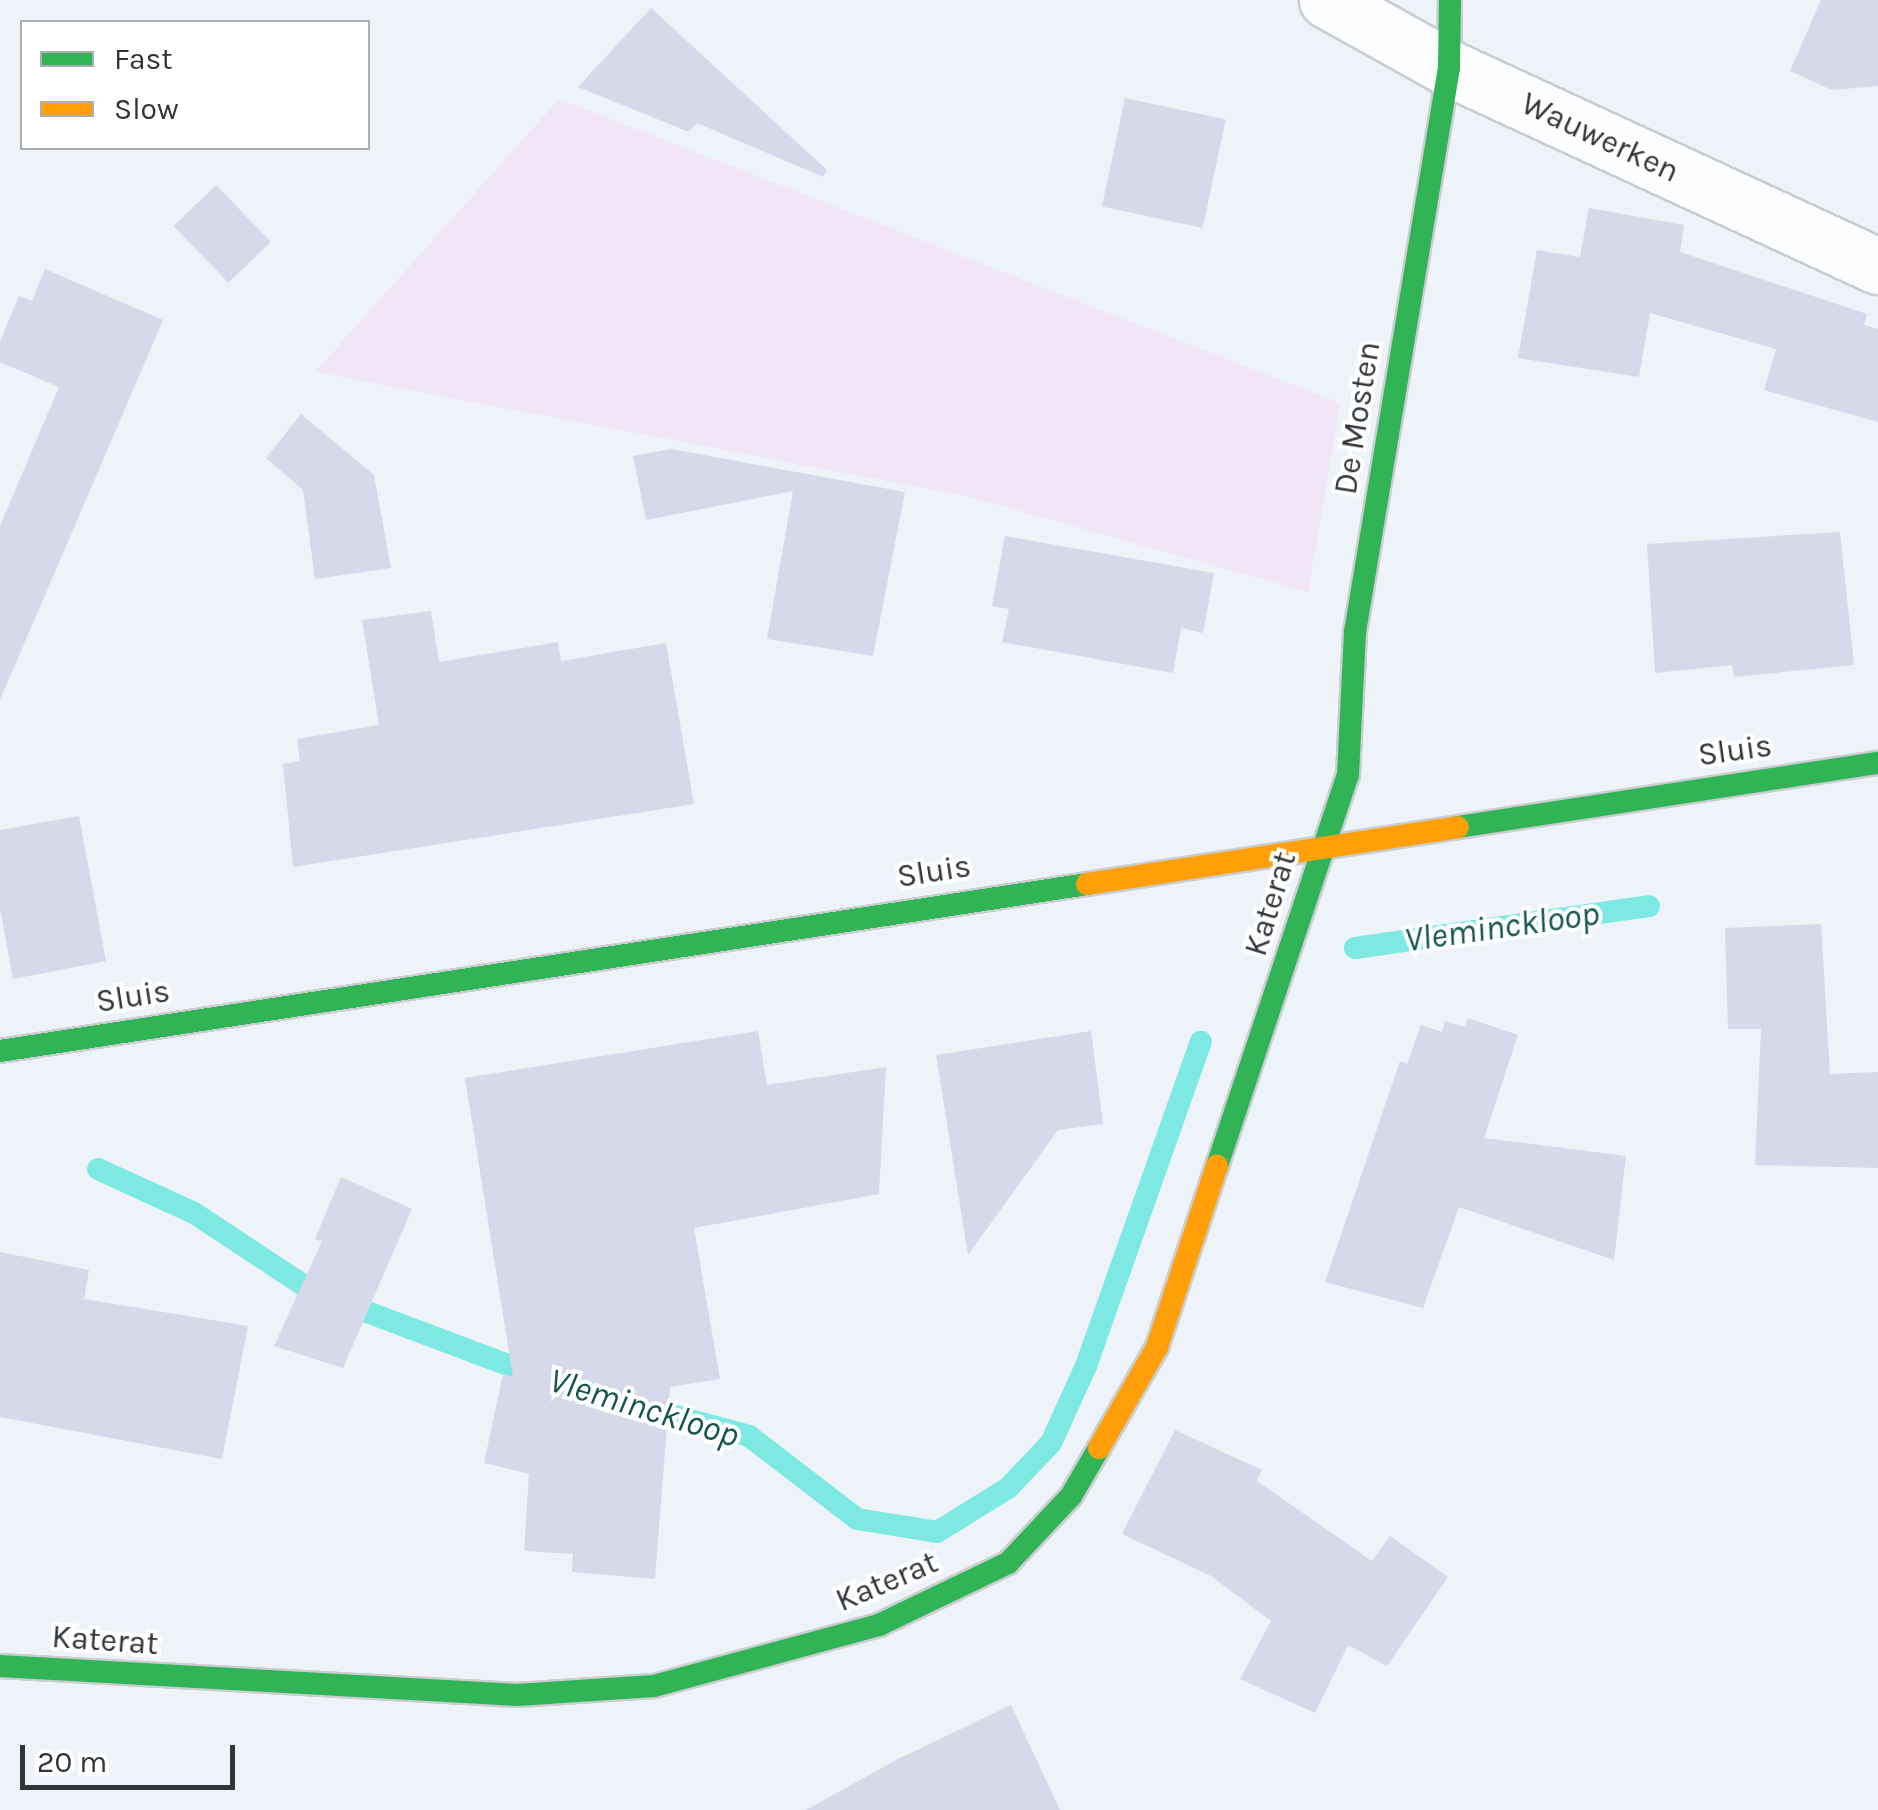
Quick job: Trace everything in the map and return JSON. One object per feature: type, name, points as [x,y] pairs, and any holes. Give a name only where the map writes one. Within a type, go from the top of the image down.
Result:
[{"type":"street","name":"Wauwerken","points":[[1327,0],[1449,68],[1878,266]]},
{"type":"street","name":"De Mosten","points":[[1324,844],[1348,775],[1355,632],[1449,68],[1450,0]]},
{"type":"street","name":"Sluis","points":[[0,1050],[1324,844],[1878,763]]},
{"type":"street","name":"Katerat","points":[[0,1666],[516,1695],[654,1686],[879,1625],[1008,1563],[1071,1496],[1157,1347],[1324,844]]},
{"type":"shaded area","points":[[559,99],[1340,403],[1308,592],[966,496],[315,372]]},
{"type":"building","points":[[1821,0],[1878,0],[1878,86],[1832,90],[1790,71]]},
{"type":"building","points":[[651,8],[827,170],[823,177],[697,123],[689,132],[578,87]]},
{"type":"building","points":[[1125,98],[1226,119],[1203,228],[1102,207]]},
{"type":"building","points":[[216,185],[271,242],[228,283],[174,226]]},
{"type":"building","points":[[1589,208],[1684,225],[1680,252],[1867,314],[1864,325],[1878,329],[1878,422],[1764,390],[1776,349],[1650,313],[1639,377],[1518,358],[1537,250],[1580,257]]},
{"type":"building","points":[[45,269],[163,320],[0,700],[0,526],[59,387],[0,362],[0,341],[19,296],[32,301]]},
{"type":"building","points":[[301,414],[374,475],[391,568],[315,579],[303,490],[266,458]]},
{"type":"building","points":[[671,449],[905,492],[873,656],[767,639],[793,491],[646,520],[633,456]]},
{"type":"building","points":[[1840,532],[1854,665],[1734,677],[1732,665],[1655,673],[1647,544]]},
{"type":"building","points":[[1005,536],[1214,573],[1203,633],[1181,628],[1173,673],[1002,642],[1009,609],[992,606]]},
{"type":"building","points":[[431,611],[439,662],[558,642],[561,661],[666,643],[694,804],[293,867],[283,764],[300,761],[297,739],[379,725],[362,620]]},
{"type":"building","points":[[79,816],[106,961],[13,979],[0,908],[0,830]]},
{"type":"building","points":[[1821,924],[1830,1074],[1878,1072],[1878,1168],[1755,1165],[1761,1029],[1728,1029],[1725,928]]},
{"type":"building","points":[[1468,1018],[1518,1035],[1484,1138],[1626,1156],[1614,1260],[1459,1207],[1423,1308],[1325,1282],[1400,1061],[1407,1064],[1421,1025],[1442,1032],[1445,1021],[1465,1027]]},
{"type":"building","points":[[758,1031],[767,1085],[886,1067],[879,1194],[694,1228],[720,1379],[670,1387],[655,1579],[572,1572],[573,1554],[524,1551],[529,1474],[484,1463],[503,1374],[513,1377],[465,1078]]},
{"type":"building","points":[[1091,1031],[1103,1124],[1058,1130],[968,1255],[936,1055]]},
{"type":"building","points":[[341,1177],[412,1209],[343,1368],[274,1346],[322,1241],[315,1239]]},
{"type":"building","points":[[0,1252],[89,1270],[84,1299],[248,1326],[222,1459],[0,1417]]},
{"type":"building","points":[[1175,1430],[1262,1470],[1257,1481],[1372,1561],[1390,1536],[1448,1577],[1387,1666],[1348,1645],[1315,1713],[1240,1679],[1271,1621],[1211,1576],[1122,1534]]},
{"type":"building","points":[[1011,1705],[1060,1810],[806,1810],[898,1759]]},
{"type":"waterway","name":"Vleminckloop","points":[[1355,948],[1649,906]]},
{"type":"waterway","name":"Vleminckloop","points":[[638,1406],[749,1436],[857,1519],[937,1532],[1008,1488],[1051,1443],[1086,1366],[1201,1042]]},
{"type":"waterway","name":"Vleminckloop","points":[[98,1169],[194,1213],[314,1292],[540,1377]]},
{"type":"traffic: fast","points":[[1217,1166],[1348,775],[1355,632],[1449,68],[1450,0]]},
{"type":"traffic: fast","points":[[1458,827],[1878,763]]},
{"type":"traffic: fast","points":[[0,1051],[1087,884]]},
{"type":"traffic: fast","points":[[0,1666],[517,1695],[654,1686],[879,1625],[1008,1563],[1071,1496],[1099,1448]]},
{"type":"traffic: slow","points":[[1087,884],[1458,827]]},
{"type":"traffic: slow","points":[[1099,1448],[1157,1347],[1217,1166]]}]
